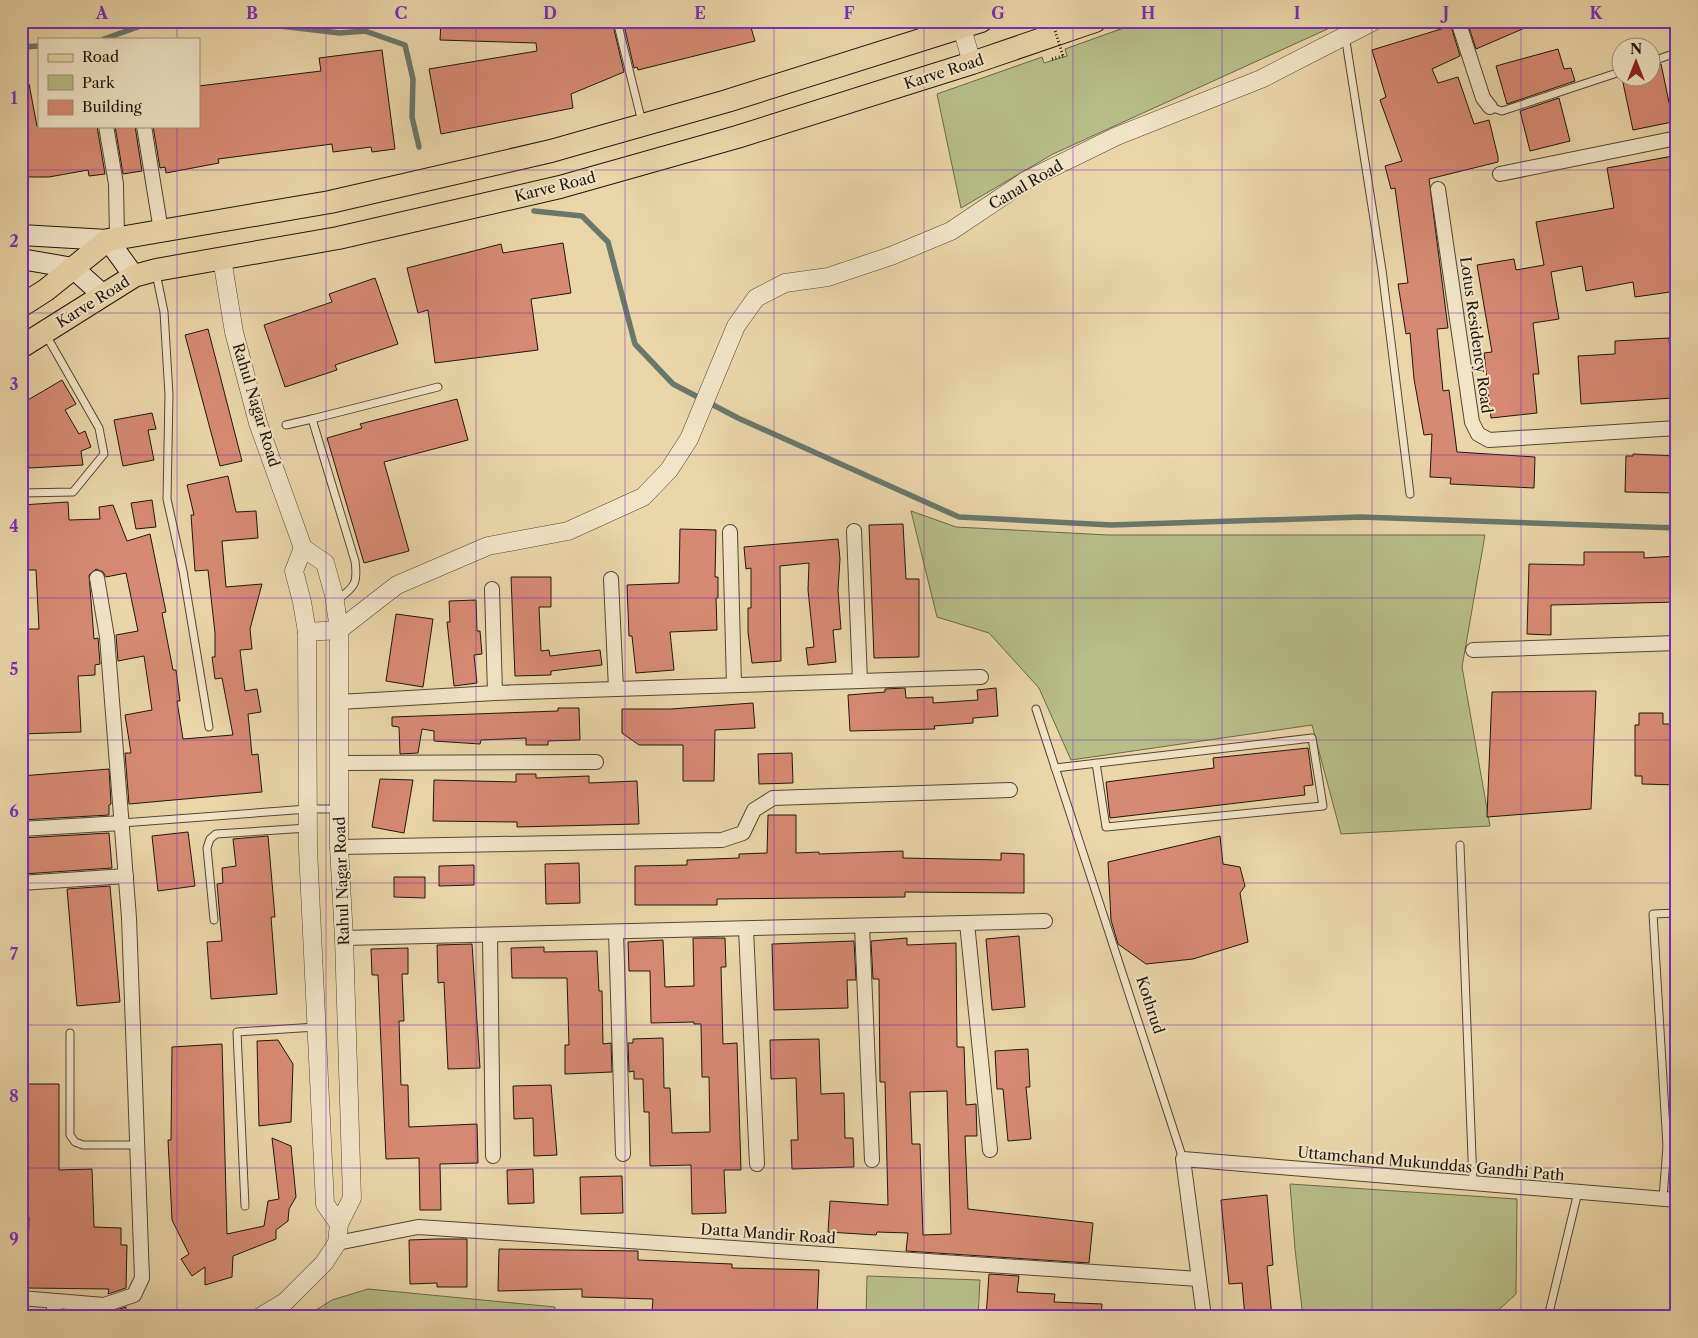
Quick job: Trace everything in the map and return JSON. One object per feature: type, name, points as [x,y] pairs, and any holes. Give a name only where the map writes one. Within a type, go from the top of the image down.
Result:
[{"type":"main road","name":"Karve Road","points":[[21,347],[134,276],[156,270],[338,238],[560,187],[737,137],[972,64],[1095,21]]},
{"type":"main road","points":[[21,235],[113,239],[340,200],[551,151],[643,125],[967,24]]},
{"type":"main road","points":[[21,306],[46,290],[113,239]]},
{"type":"main road","points":[[113,239],[134,276]]},
{"type":"main road","points":[[21,259],[73,268],[103,295]]},
{"type":"street","name":"Canal Road","points":[[339,630],[397,585],[406,581],[488,546],[568,531],[642,497],[669,470],[689,439],[736,326],[756,298],[785,283],[828,277],[891,256],[951,231],[1027,180],[1116,136],[1261,79],[1342,28],[1374,21]]},
{"type":"street","points":[[1458,21],[1483,98],[1490,107]]},
{"type":"street","points":[[967,24],[972,64]]},
{"type":"street","points":[[106,128],[116,184],[113,239]]},
{"type":"street","points":[[144,128],[161,231]]},
{"type":"street","points":[[1500,174],[1677,138]]},
{"type":"street","name":"Lotus Residency Road","points":[[1438,189],[1472,422],[1478,434],[1490,440],[1677,428]]},
{"type":"street","name":"Rahul Nagar Road","points":[[222,259],[234,332],[258,423],[302,548],[325,563],[335,602],[339,630],[339,847],[344,938],[352,1198],[339,1224],[337,1243]]},
{"type":"street","points":[[854,531],[860,681]]},
{"type":"street","points":[[730,532],[734,685]]},
{"type":"street","name":"Rahul Nagar Road","points":[[302,548],[294,572],[307,632],[308,828],[325,1204],[339,1224]]},
{"type":"street","points":[[21,1298],[55,1301],[103,1311],[134,1295],[142,1278],[139,1145],[126,876],[108,637],[97,578]]},
{"type":"street","points":[[611,579],[616,689]]},
{"type":"street","points":[[492,590],[495,693]]},
{"type":"street","points":[[307,632],[339,630]]},
{"type":"street","points":[[1472,650],[1677,643]]},
{"type":"street","points":[[339,702],[495,693],[981,677]]},
{"type":"street","points":[[339,763],[596,762]]},
{"type":"street","points":[[339,847],[722,840],[743,833],[754,810],[773,798],[1010,790]]},
{"type":"street","points":[[21,829],[122,822]]},
{"type":"street","points":[[21,882],[126,876]]},
{"type":"street","points":[[344,938],[1045,921]]},
{"type":"street","points":[[966,923],[990,1150]]},
{"type":"street","points":[[862,926],[872,1160]]},
{"type":"street","points":[[746,929],[757,1164]]},
{"type":"street","points":[[616,932],[623,1154]]},
{"type":"street","points":[[490,935],[494,1156]]},
{"type":"street","name":"Uttamchand Mukunddas Gandhi Path","points":[[1183,1159],[1670,1199]]},
{"type":"street","name":"Kothrud","points":[[1183,1159],[1204,1317]]},
{"type":"street","name":"Datta Mandir Road","points":[[337,1243],[418,1227],[1199,1279]]},
{"type":"street","points":[[260,1317],[285,1302],[310,1279],[324,1263],[337,1243]]},
{"type":"street","points":[[53,1317],[55,1301]]},
{"type":"lane","points":[[617,21],[643,125]]},
{"type":"lane","points":[[1342,28],[1382,270],[1410,494]]},
{"type":"lane","points":[[1660,58],[1670,55]]},
{"type":"lane","points":[[1490,107],[1502,111],[1610,75]]},
{"type":"lane","points":[[156,270],[164,312],[169,395],[167,499],[183,571],[209,728]]},
{"type":"lane","points":[[21,493],[73,492],[104,454],[100,428],[45,332]]},
{"type":"lane","points":[[286,426],[438,387]]},
{"type":"lane","points":[[312,419],[355,561],[357,575],[354,586],[335,602]]},
{"type":"lane","name":"Kothrud","points":[[1036,709],[1183,1159]]},
{"type":"lane","points":[[1056,768],[1096,763],[1312,738],[1323,806],[1106,827],[1096,763]]},
{"type":"lane","points":[[122,822],[308,808],[339,808]]},
{"type":"lane","points":[[214,920],[207,848],[210,839],[216,834],[308,828]]},
{"type":"lane","points":[[1460,845],[1472,1184]]},
{"type":"lane","points":[[1670,1199],[1653,914],[1677,913]]},
{"type":"lane","points":[[245,1206],[237,1032],[317,1027]]},
{"type":"lane","points":[[70,1033],[70,1135],[76,1142],[83,1145],[139,1145]]},
{"type":"lane","points":[[1667,1146],[1677,1146]]},
{"type":"lane","points":[[1548,1317],[1578,1192]]},
{"type":"path","points":[[1052,21],[1064,56]]},
{"type":"green space","points":[[1143,21],[1345,21],[1053,154],[961,208],[937,94],[1042,57],[1044,63],[1067,56],[1065,49]]},
{"type":"green space","points":[[911,511],[956,527],[1108,535],[1485,535],[1462,667],[1490,826],[1341,834],[1312,725],[1071,760],[1039,688],[989,633],[937,617]]},
{"type":"green space","points":[[1290,1184],[1517,1199],[1516,1294],[1491,1317],[1303,1317]]},
{"type":"green space","points":[[867,1276],[980,1280],[978,1317],[866,1317]]},
{"type":"green space","points":[[368,1289],[555,1307],[555,1317],[305,1317],[332,1300]]},
{"type":"building","points":[[441,21],[612,21],[624,72],[571,94],[573,108],[441,134],[429,69],[537,51],[536,43],[440,40]]},
{"type":"building","points":[[623,21],[749,21],[755,41],[638,70],[637,67],[634,68]]},
{"type":"building","points":[[1467,21],[1541,21],[1476,49]]},
{"type":"building","points":[[1451,26],[1460,56],[1432,69],[1438,83],[1458,77],[1474,124],[1489,120],[1498,162],[1429,179],[1448,328],[1437,329],[1443,391],[1449,390],[1457,452],[1535,457],[1534,488],[1450,484],[1451,478],[1430,477],[1432,434],[1424,435],[1414,379],[1410,333],[1406,334],[1398,284],[1408,283],[1395,188],[1391,189],[1385,166],[1402,161],[1380,100],[1386,97],[1372,50]]},
{"type":"building","points":[[1558,49],[1564,69],[1571,68],[1575,81],[1507,104],[1496,66]]},
{"type":"building","points":[[382,50],[395,149],[372,152],[371,147],[333,152],[332,144],[218,159],[219,163],[166,173],[165,167],[160,168],[153,128],[200,128],[200,86],[321,71],[319,58]]},
{"type":"building","points":[[1660,64],[1670,107],[1677,105],[1677,121],[1633,130],[1624,88],[1660,88]]},
{"type":"building","points":[[29,84],[38,128],[97,128],[105,174],[89,176],[88,170],[49,177],[21,177],[21,85]]},
{"type":"building","points":[[1559,98],[1570,141],[1530,151],[1520,111]]},
{"type":"building","points":[[115,128],[135,128],[142,171],[123,174]]},
{"type":"building","points":[[1673,156],[1677,177],[1677,236],[1672,237],[1677,268],[1677,291],[1635,297],[1633,282],[1586,291],[1582,266],[1551,272],[1559,319],[1533,323],[1539,374],[1533,374],[1537,413],[1491,418],[1484,353],[1492,352],[1477,265],[1514,259],[1516,270],[1544,265],[1536,222],[1614,208],[1607,168]]},
{"type":"building","points":[[563,243],[571,293],[531,299],[538,350],[435,363],[428,310],[418,313],[407,268],[501,244],[503,253]]},
{"type":"building","points":[[375,278],[398,344],[335,365],[337,370],[285,387],[264,325],[332,302],[329,294]]},
{"type":"building","points":[[208,329],[242,461],[220,466],[185,335]]},
{"type":"building","points":[[1669,338],[1673,398],[1581,404],[1578,356],[1615,354],[1615,341]]},
{"type":"building","points":[[62,380],[76,404],[65,410],[79,434],[85,431],[91,447],[81,451],[83,465],[29,468],[24,433],[21,435],[21,404]]},
{"type":"building","points":[[457,399],[468,440],[384,462],[409,551],[364,563],[327,438],[362,428],[360,424]]},
{"type":"building","points":[[152,413],[156,429],[148,430],[154,460],[123,466],[114,420]]},
{"type":"building","points":[[1633,454],[1676,456],[1677,493],[1625,492],[1626,456],[1633,456]]},
{"type":"building","points":[[228,476],[236,512],[256,511],[258,538],[222,541],[226,587],[262,584],[250,629],[252,649],[240,650],[245,691],[257,689],[261,712],[248,714],[252,755],[258,754],[262,792],[129,804],[125,753],[131,753],[125,715],[152,710],[144,656],[118,661],[116,635],[138,631],[126,573],[106,577],[103,572],[96,569],[89,575],[94,639],[98,638],[100,664],[95,665],[95,675],[78,676],[81,732],[21,734],[21,629],[39,629],[36,570],[21,570],[21,505],[68,502],[69,520],[100,519],[99,507],[113,505],[127,541],[150,534],[166,612],[162,613],[173,670],[176,670],[180,701],[177,701],[183,739],[233,735],[222,678],[215,679],[212,657],[215,657],[215,633],[208,570],[195,571],[191,515],[194,515],[187,485]]},
{"type":"building","points":[[152,500],[156,527],[136,529],[131,503]]},
{"type":"building","points":[[903,524],[906,579],[919,579],[919,657],[874,658],[869,525]]},
{"type":"building","points":[[680,529],[716,530],[715,577],[718,577],[718,598],[716,598],[717,630],[670,632],[674,670],[636,673],[632,636],[629,636],[627,585],[679,583]]},
{"type":"building","points":[[838,539],[840,559],[838,590],[841,629],[833,630],[836,662],[808,665],[806,648],[814,647],[808,590],[809,563],[780,566],[781,661],[752,663],[748,632],[748,608],[751,608],[751,568],[746,569],[744,547]]},
{"type":"building","points":[[1584,552],[1644,552],[1644,558],[1677,556],[1677,602],[1551,605],[1551,635],[1527,634],[1529,564],[1584,565]]},
{"type":"building","points":[[511,577],[551,577],[551,607],[539,607],[541,651],[549,650],[550,656],[600,650],[602,665],[551,671],[551,675],[515,676]]},
{"type":"building","points":[[476,600],[477,631],[480,631],[482,654],[474,655],[477,683],[454,686],[447,622],[450,622],[449,601]]},
{"type":"building","points":[[396,614],[433,619],[423,687],[386,681]]},
{"type":"building","points":[[905,688],[906,698],[933,697],[933,703],[978,700],[977,690],[996,688],[998,716],[973,718],[973,723],[934,726],[935,729],[850,731],[848,695],[885,692],[885,689]]},
{"type":"building","points":[[1596,691],[1591,809],[1487,817],[1492,692]]},
{"type":"building","points":[[753,703],[755,728],[715,730],[714,781],[683,781],[683,745],[639,745],[622,733],[622,709],[671,709]]},
{"type":"building","points":[[558,708],[579,708],[580,740],[548,741],[548,745],[526,745],[526,738],[481,740],[480,744],[434,741],[434,731],[422,729],[418,753],[400,754],[399,727],[392,726],[392,717],[558,711]]},
{"type":"building","points":[[1639,713],[1663,713],[1663,724],[1677,724],[1677,785],[1642,784],[1642,776],[1635,776],[1635,725],[1639,725]]},
{"type":"building","points":[[1308,748],[1313,785],[1304,786],[1305,795],[1110,818],[1106,782],[1214,768],[1213,758]]},
{"type":"building","points":[[792,753],[793,783],[759,784],[758,754]]},
{"type":"building","points":[[109,769],[111,804],[109,805],[109,815],[21,820],[21,776]]},
{"type":"building","points":[[516,774],[536,774],[536,778],[589,776],[589,783],[637,781],[639,824],[517,827],[517,822],[433,821],[434,780],[516,782]]},
{"type":"building","points":[[380,779],[413,780],[404,833],[372,827]]},
{"type":"building","points":[[768,815],[796,815],[796,853],[903,851],[903,858],[1001,860],[1001,853],[1024,854],[1024,893],[905,892],[905,897],[717,899],[717,905],[635,905],[635,866],[687,865],[687,860],[739,858],[739,854],[767,853]]},
{"type":"building","points":[[188,832],[195,886],[158,891],[152,836]]},
{"type":"building","points":[[109,833],[112,868],[23,874],[21,838]]},
{"type":"building","points":[[268,836],[275,917],[271,917],[277,994],[211,999],[207,942],[222,941],[217,884],[223,883],[222,868],[236,866],[233,839]]},
{"type":"building","points":[[1220,836],[1223,864],[1240,867],[1245,886],[1240,893],[1248,942],[1193,959],[1146,964],[1118,944],[1111,920],[1108,862]]},
{"type":"building","points":[[579,863],[580,903],[546,904],[545,864]]},
{"type":"building","points":[[474,865],[474,885],[439,886],[439,866]]},
{"type":"building","points":[[394,877],[425,877],[425,898],[394,897]]},
{"type":"building","points":[[110,886],[120,1002],[77,1006],[67,889]]},
{"type":"building","points":[[1019,936],[1025,1007],[992,1010],[986,939]]},
{"type":"building","points":[[693,938],[725,938],[726,967],[721,967],[723,1044],[737,1043],[741,1170],[724,1170],[726,1213],[692,1214],[691,1165],[650,1166],[649,1112],[644,1112],[643,1079],[634,1079],[634,1071],[629,1072],[628,1043],[633,1043],[633,1039],[663,1038],[664,1088],[670,1088],[672,1133],[710,1132],[709,1077],[702,1077],[701,1024],[694,1024],[694,1022],[651,1023],[650,971],[629,971],[628,942],[663,940],[665,987],[694,986]]},
{"type":"building","points":[[907,938],[907,945],[956,943],[957,1047],[964,1047],[966,1105],[976,1104],[977,1136],[965,1136],[968,1209],[1093,1223],[1089,1263],[906,1251],[908,1233],[877,1232],[876,1235],[828,1232],[830,1201],[888,1205],[885,1082],[880,1082],[879,979],[873,979],[871,941]],"holes":[[[947,1091],[951,1234],[923,1235],[920,1144],[912,1144],[910,1092]]]},
{"type":"building","points":[[854,941],[856,980],[847,980],[848,1008],[774,1010],[772,944]]},
{"type":"building","points":[[472,944],[480,1068],[448,1069],[444,982],[438,983],[437,945]]},
{"type":"building","points":[[544,947],[544,952],[597,951],[599,991],[602,991],[603,1044],[611,1043],[612,1072],[565,1074],[565,1045],[569,1045],[567,978],[512,978],[511,948]]},
{"type":"building","points":[[408,948],[408,974],[402,974],[404,1021],[399,1021],[401,1085],[408,1085],[409,1127],[477,1124],[478,1163],[440,1164],[441,1210],[420,1210],[419,1158],[386,1159],[378,975],[372,975],[371,949]]},
{"type":"building","points":[[819,1039],[821,1094],[844,1093],[845,1138],[853,1138],[854,1167],[792,1169],[791,1140],[798,1140],[796,1078],[771,1079],[770,1040]]},
{"type":"building","points":[[278,1040],[293,1064],[291,1122],[259,1126],[257,1041]]},
{"type":"building","points":[[222,1044],[227,1234],[264,1226],[268,1201],[279,1199],[272,1138],[291,1146],[296,1197],[289,1209],[288,1221],[276,1230],[276,1239],[233,1256],[232,1277],[205,1285],[205,1267],[192,1276],[181,1259],[189,1254],[172,1220],[168,1140],[171,1140],[172,1047]]},
{"type":"building","points":[[1028,1049],[1030,1087],[1026,1087],[1031,1139],[1008,1141],[1003,1089],[997,1089],[995,1051]]},
{"type":"building","points":[[21,1084],[59,1084],[59,1170],[92,1169],[94,1227],[121,1228],[121,1245],[127,1245],[126,1288],[108,1294],[109,1289],[27,1288],[29,1217],[21,1217]]},
{"type":"building","points":[[551,1085],[557,1155],[534,1156],[533,1118],[514,1119],[513,1086]]},
{"type":"building","points":[[533,1169],[534,1203],[508,1204],[507,1170]]},
{"type":"building","points":[[622,1176],[623,1213],[581,1214],[580,1177]]},
{"type":"building","points":[[1267,1195],[1273,1265],[1267,1266],[1272,1317],[1245,1317],[1242,1283],[1229,1284],[1221,1200]]},
{"type":"building","points":[[467,1239],[467,1287],[437,1287],[437,1283],[410,1284],[409,1240]]},
{"type":"building","points":[[499,1249],[638,1251],[638,1260],[732,1264],[732,1268],[819,1270],[817,1317],[740,1317],[740,1315],[652,1311],[653,1299],[582,1297],[582,1289],[498,1291]]},
{"type":"building","points":[[989,1274],[1019,1276],[1017,1292],[1055,1294],[1054,1302],[1102,1304],[1101,1317],[986,1317]]},
{"type":"building","points":[[126,1307],[126,1317],[106,1317],[107,1313]]},
{"type":"waterway","points":[[107,38],[146,24],[203,21]]},
{"type":"waterway","points":[[236,21],[340,33],[365,31],[405,45],[413,79],[412,117],[419,147]]},
{"type":"waterway","points":[[21,47],[38,46]]},
{"type":"waterway","points":[[534,211],[582,216],[608,242],[635,344],[673,384],[738,418],[959,517],[1111,525],[1361,517],[1677,528]]}]
